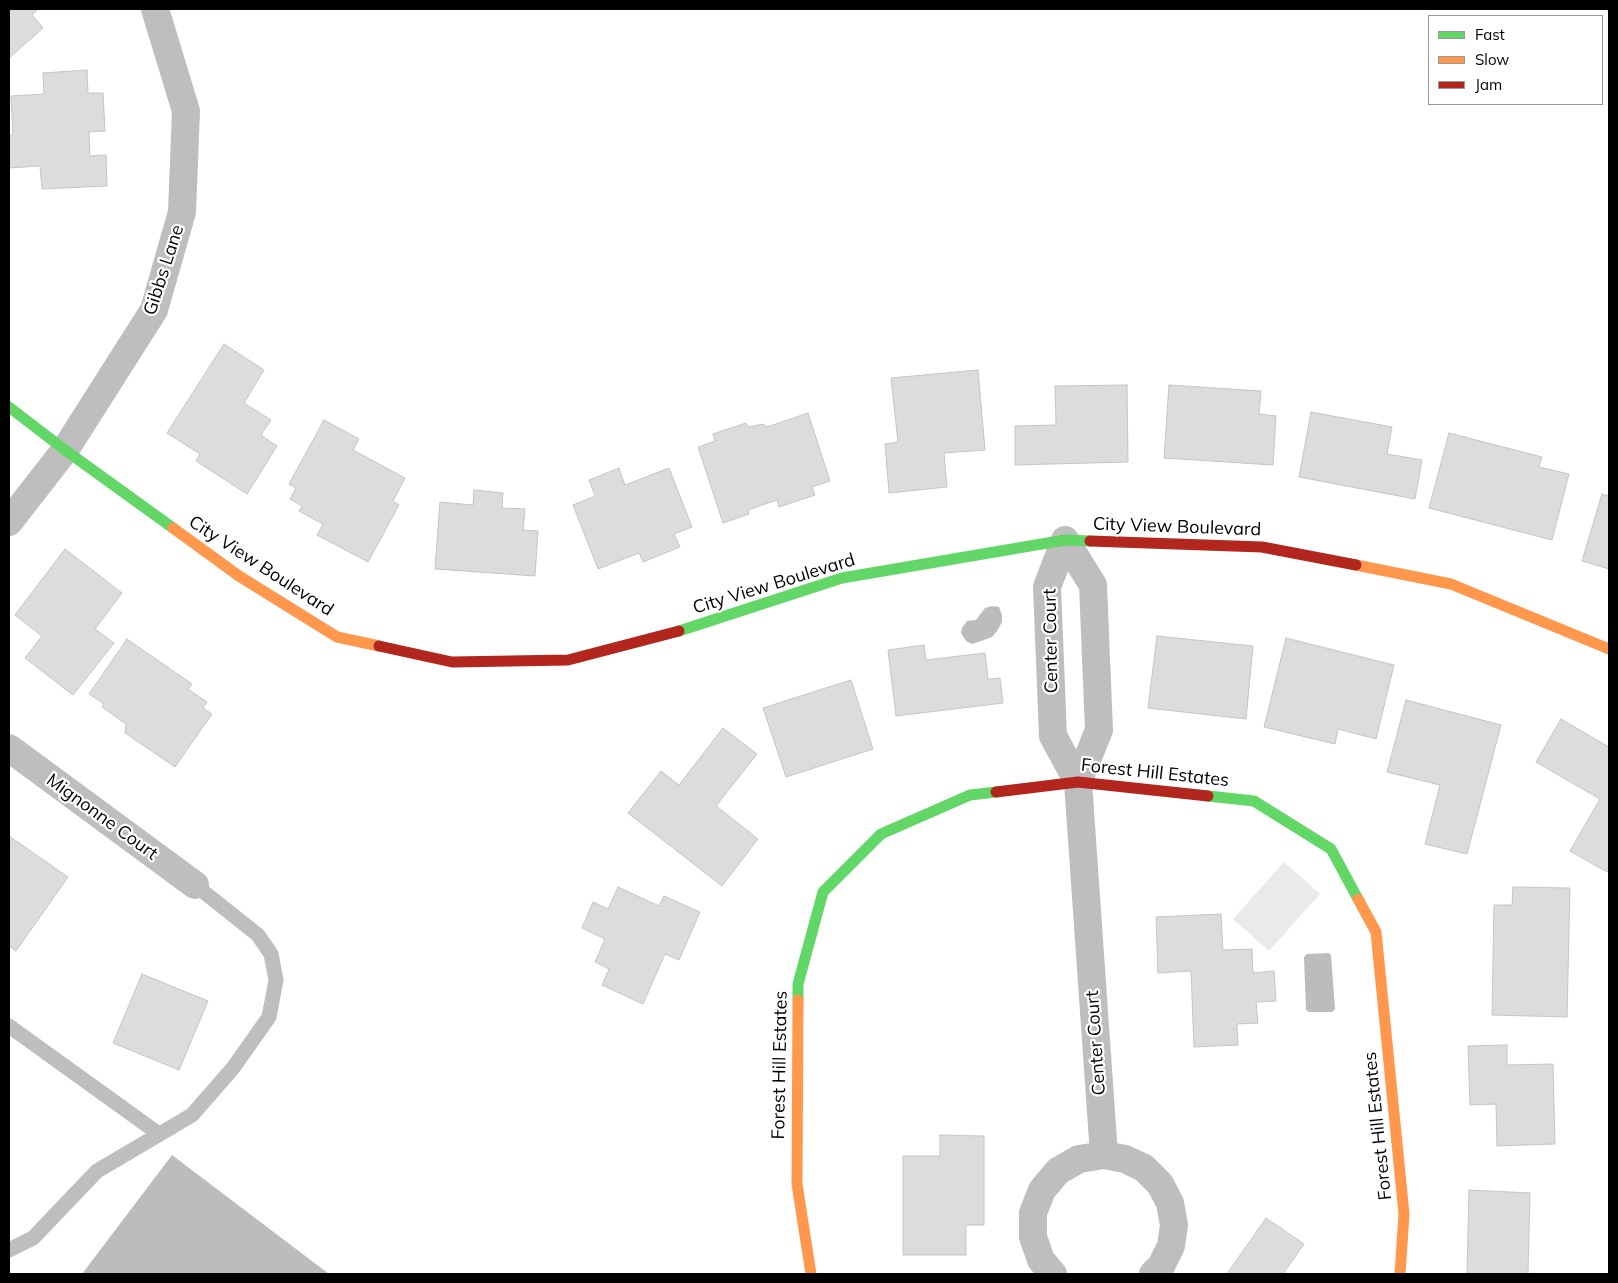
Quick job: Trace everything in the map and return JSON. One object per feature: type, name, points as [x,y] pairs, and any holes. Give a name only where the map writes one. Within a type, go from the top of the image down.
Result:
[{"type":"street","name":"Gibbs Lane","points":[[9,522],[65,450],[154,310],[182,212],[186,111],[155,9]]},
{"type":"street","name":"City View Boulevard","points":[[9,407],[239,576],[337,637],[452,662],[568,660],[675,632],[842,578],[1065,540],[1262,547],[1451,584],[1609,648]]},
{"type":"street","name":"Center Court","points":[[1065,540],[1093,585],[1099,730],[1078,782]]},
{"type":"street","name":"Center Court","points":[[1065,540],[1047,587],[1053,736],[1078,782],[1104,1155]]},
{"type":"street","name":"Mignonne Court","points":[[9,748],[195,885]]},
{"type":"street","name":"Forest Hill Estates","points":[[811,1274],[797,1184],[798,984],[823,892],[881,834],[970,795],[1078,782],[1254,800],[1331,848],[1376,932],[1404,1214],[1400,1274]]},
{"type":"street","points":[[1053,1274],[1041,1260],[1033,1237],[1033,1213],[1042,1190],[1058,1172],[1079,1159],[1104,1155],[1125,1158],[1144,1168],[1160,1184],[1170,1203],[1174,1225],[1171,1246],[1161,1266],[1153,1274]]},
{"type":"lane","points":[[9,1250],[32,1238],[97,1171],[192,1115],[233,1068],[269,1017],[276,980],[271,954],[258,935],[195,885]]},
{"type":"lane","points":[[9,1026],[159,1134]]},
{"type":"shaded area","points":[[999,607],[1002,615],[1002,622],[997,631],[992,637],[972,644],[966,641],[961,633],[967,621],[976,620],[985,608]]},
{"type":"shaded area","points":[[1284,862],[1320,894],[1269,951],[1233,919]]},
{"type":"shaded area","points":[[1329,953],[1331,955],[1335,1009],[1332,1012],[1309,1012],[1306,1010],[1304,957],[1307,954]]},
{"type":"shaded area","points":[[172,1155],[329,1274],[82,1274]]},
{"type":"building","points":[[9,9],[38,9],[32,15],[43,28],[9,58]]},
{"type":"building","points":[[87,70],[88,93],[103,93],[105,131],[89,132],[90,156],[106,155],[107,186],[42,189],[40,166],[9,168],[9,135],[13,135],[11,96],[44,94],[43,73]]},
{"type":"building","points":[[224,344],[264,370],[244,403],[271,420],[261,435],[277,446],[247,494],[196,461],[200,454],[167,433]]},
{"type":"building","points":[[978,370],[985,450],[944,453],[947,487],[889,493],[885,444],[898,442],[891,378]]},
{"type":"building","points":[[1127,385],[1128,462],[1015,465],[1015,426],[1056,425],[1055,386]]},
{"type":"building","points":[[1169,385],[1261,391],[1259,414],[1276,416],[1273,465],[1164,458]]},
{"type":"building","points":[[1311,412],[1392,427],[1387,454],[1422,460],[1415,499],[1299,477]]},
{"type":"building","points":[[808,413],[830,481],[812,487],[815,495],[779,507],[777,500],[748,510],[749,514],[723,523],[698,447],[715,441],[713,434],[746,423],[749,427],[763,424],[767,427]]},
{"type":"building","points":[[324,420],[359,439],[353,450],[405,478],[393,501],[399,505],[368,562],[317,535],[323,524],[299,511],[302,506],[290,499],[296,488],[289,484]]},
{"type":"building","points":[[1449,433],[1542,457],[1539,467],[1569,474],[1552,540],[1429,508]]},
{"type":"building","points":[[619,468],[625,485],[669,468],[692,527],[674,534],[680,547],[643,562],[639,553],[598,569],[573,505],[595,496],[589,480]]},
{"type":"building","points":[[474,490],[503,493],[502,508],[525,509],[523,530],[538,531],[535,576],[435,569],[440,502],[473,505]]},
{"type":"building","points":[[1602,494],[1609,496],[1609,569],[1582,561]]},
{"type":"building","points":[[65,549],[122,593],[95,629],[114,643],[73,695],[25,658],[42,636],[15,615]]},
{"type":"building","points":[[1157,636],[1253,646],[1246,719],[1148,708]]},
{"type":"building","points":[[1286,638],[1394,665],[1376,739],[1338,729],[1335,744],[1264,727]]},
{"type":"building","points":[[127,639],[192,684],[188,689],[207,702],[203,708],[212,714],[175,767],[125,733],[126,724],[102,707],[104,704],[89,694]]},
{"type":"building","points":[[924,645],[926,660],[985,653],[988,679],[1000,678],[1003,703],[896,716],[888,650]]},
{"type":"building","points":[[851,680],[873,749],[786,777],[763,708]]},
{"type":"building","points":[[1406,700],[1501,725],[1467,854],[1425,844],[1440,785],[1387,772]]},
{"type":"building","points":[[1561,719],[1609,747],[1609,867],[1607,872],[1570,851],[1600,799],[1536,762]]},
{"type":"building","points":[[723,728],[757,754],[716,806],[758,839],[722,886],[628,813],[661,771],[679,785]]},
{"type":"building","points":[[9,836],[68,877],[16,951],[9,946]]},
{"type":"building","points":[[618,887],[659,906],[664,896],[700,912],[679,960],[665,954],[643,1004],[602,985],[609,969],[595,962],[605,939],[582,928],[593,902],[608,909]]},
{"type":"building","points":[[1513,887],[1570,888],[1567,1017],[1492,1015],[1494,905],[1512,905]]},
{"type":"building","points":[[1221,914],[1223,950],[1252,949],[1253,973],[1274,971],[1276,1001],[1256,1002],[1258,1023],[1237,1024],[1238,1045],[1194,1047],[1191,971],[1158,973],[1156,917]]},
{"type":"building","points":[[142,974],[208,1001],[179,1070],[113,1043]]},
{"type":"building","points":[[1507,1045],[1507,1065],[1553,1064],[1555,1144],[1497,1146],[1496,1104],[1470,1105],[1468,1046]]},
{"type":"building","points":[[940,1135],[984,1136],[984,1225],[966,1225],[966,1255],[903,1255],[903,1156],[940,1156]]},
{"type":"building","points":[[1469,1190],[1530,1193],[1528,1274],[1467,1274]]},
{"type":"building","points":[[1266,1218],[1304,1244],[1283,1274],[1227,1274]]},
{"type":"traffic: fast","points":[[9,407],[173,528]]},
{"type":"traffic: fast","points":[[679,631],[842,578],[1065,540],[1090,541]]},
{"type":"traffic: fast","points":[[798,1000],[798,984],[823,892],[881,834],[970,795],[996,792]]},
{"type":"traffic: fast","points":[[1208,796],[1254,801],[1331,849],[1358,899]]},
{"type":"traffic: slow","points":[[173,528],[239,576],[337,637],[379,646]]},
{"type":"traffic: slow","points":[[1356,565],[1451,584],[1609,649]]},
{"type":"traffic: slow","points":[[1358,899],[1376,932],[1404,1214],[1400,1274]]},
{"type":"traffic: slow","points":[[798,1000],[797,1184],[811,1274]]},
{"type":"traffic: jam","points":[[1090,541],[1262,547],[1356,565]]},
{"type":"traffic: jam","points":[[379,646],[452,662],[568,660],[679,631]]},
{"type":"traffic: jam","points":[[996,792],[1078,782],[1208,796]]}]
